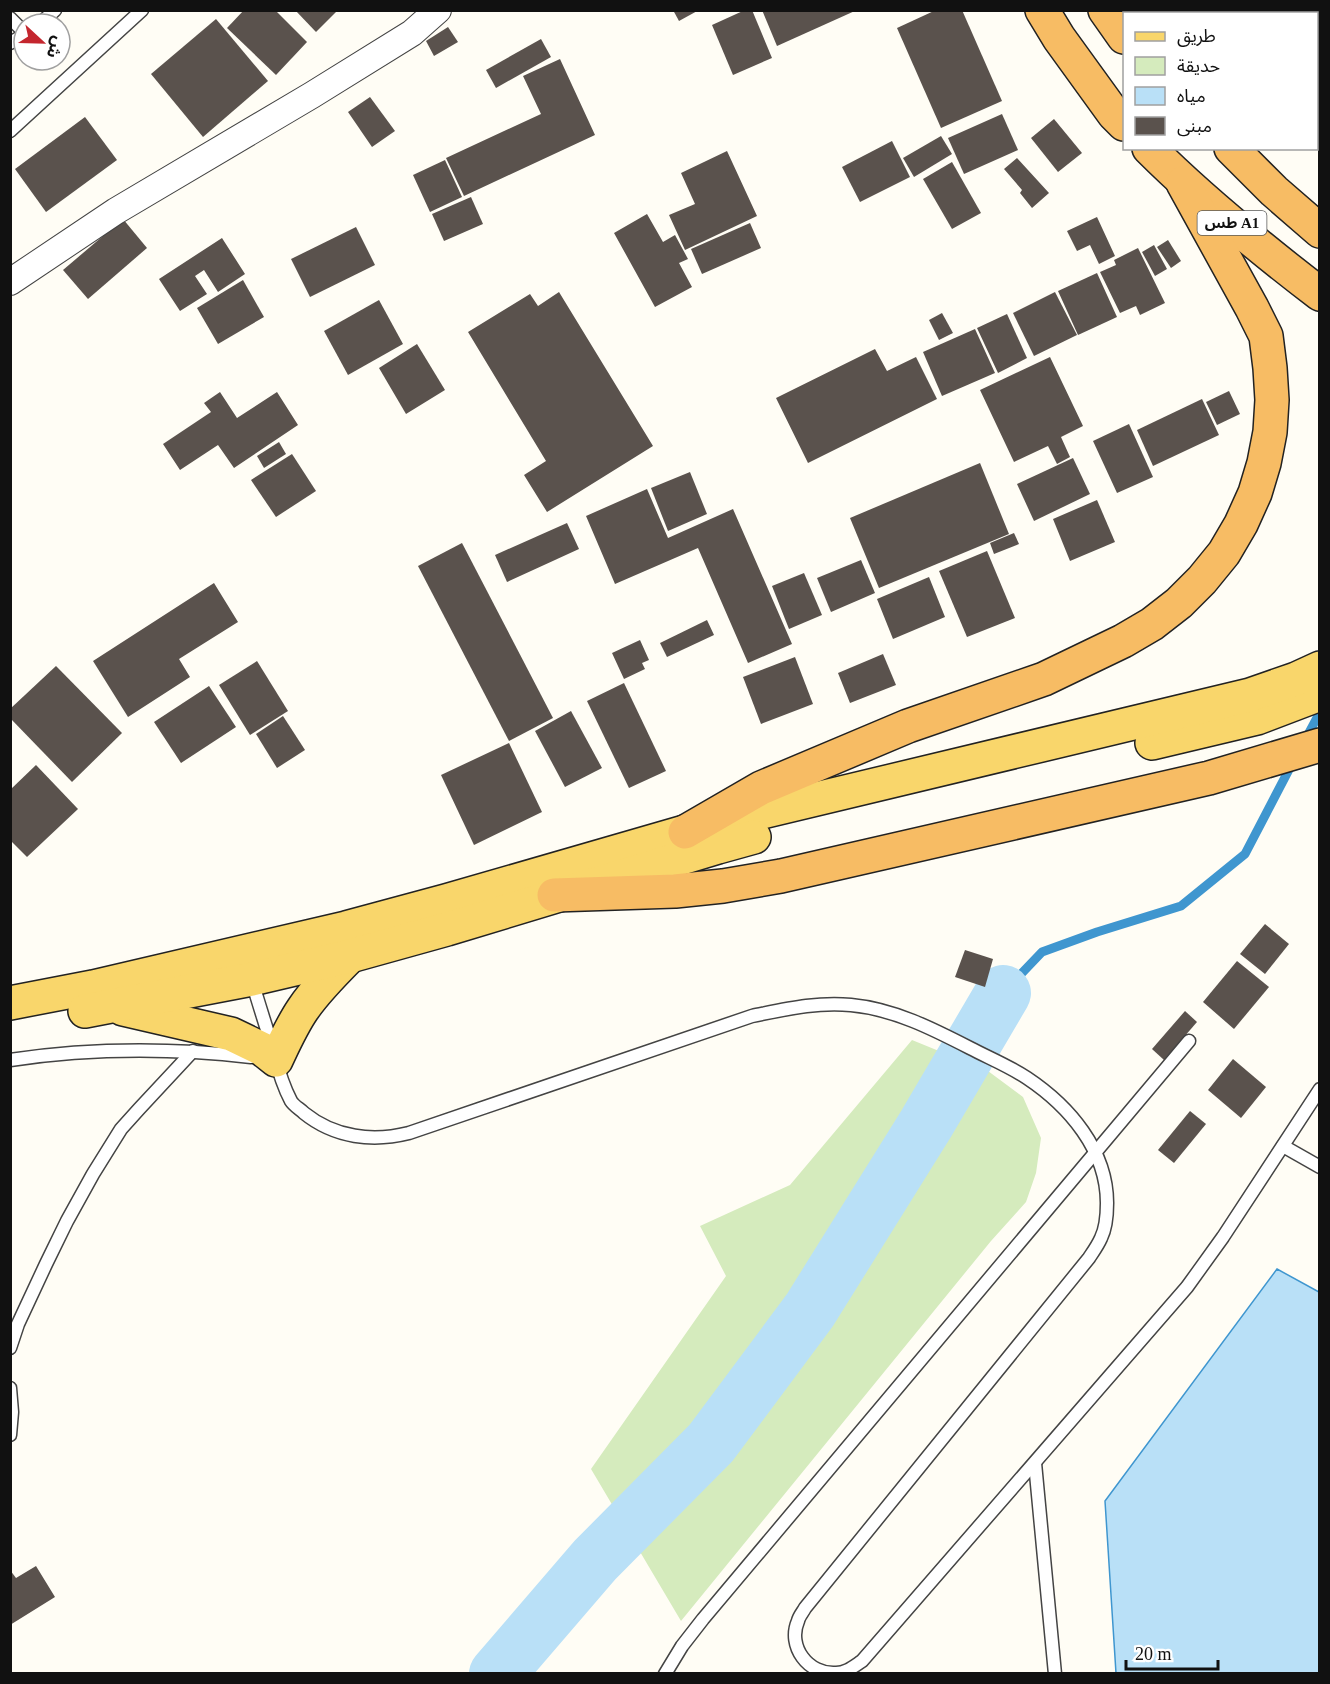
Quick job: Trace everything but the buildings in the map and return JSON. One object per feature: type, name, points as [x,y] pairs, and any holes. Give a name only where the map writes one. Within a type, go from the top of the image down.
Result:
[{"type":"highway","points":[[1042,10],[1059,38],[1114,114],[1123,122]]},
{"type":"highway","points":[[1105,10],[1123,34]]},
{"type":"highway","name":"طس A1","points":[[1151,150],[1183,183],[1320,294]]},
{"type":"highway","name":"طس A1","points":[[1234,150],[1274,191],[1320,231]]},
{"type":"highway","points":[[685,831],[761,788],[908,726],[1044,679],[1123,641],[1152,624],[1179,603],[1203,580],[1224,553],[1255,493],[1264,463],[1270,432],[1272,400],[1270,368],[1266,336],[1183,183]]},
{"type":"highway","points":[[554,896],[675,891],[781,876],[1209,778],[1320,745]]},
{"type":"main road","points":[[10,1025],[252,979],[350,956],[447,929],[718,846],[1140,734],[1296,679],[1320,668]]},
{"type":"main road","points":[[10,1003],[104,984],[346,928],[555,871],[685,831],[810,800],[1140,734],[1257,718],[1320,694]]},
{"type":"main road","points":[[110,1006],[231,1034],[255,1045],[276,1060],[302,1010],[324,982],[350,956]]},
{"type":"street","points":[[10,282],[116,211],[412,33],[438,10]]},
{"type":"lane","points":[[10,17],[14,10]]},
{"type":"lane","points":[[10,131],[142,10]]},
{"type":"lane","points":[[252,979],[282,1080],[292,1103],[310,1118],[331,1130],[354,1136],[391,1137],[410,1133],[752,1017],[809,1004],[852,1005],[894,1014],[933,1029],[1026,1077],[1057,1100],[1079,1126],[1096,1152],[1107,1191],[1107,1214],[1102,1237],[1089,1258],[805,1608],[797,1621],[796,1646],[807,1664],[826,1673],[850,1670],[861,1661],[1187,1287],[1223,1237],[1320,1089]]},
{"type":"lane","points":[[665,1674],[682,1646],[703,1619],[1189,1041]]},
{"type":"lane","points":[[10,1060],[108,1050],[193,1051],[276,1060]]},
{"type":"lane","points":[[10,1348],[18,1324],[46,1264],[93,1174],[122,1129],[193,1051]]},
{"type":"lane","points":[[1283,1146],[1320,1167]]},
{"type":"lane","points":[[10,1388],[12,1412],[10,1435]]},
{"type":"lane","points":[[1035,1463],[1055,1674]]},
{"type":"green space","points":[[912,1040],[988,1071],[1023,1097],[1041,1138],[1036,1173],[1026,1202],[991,1241],[681,1621],[591,1469],[726,1276],[700,1226],[790,1185]]},
{"type":"water","points":[[1277,1269],[1319,1292],[1319,1673],[1116,1673],[1105,1501]]},
{"type":"waterway","points":[[1304,742],[1320,712]]},
{"type":"waterway","points":[[1003,993],[1042,952],[1181,906],[1245,854],[1293,762]]},
{"type":"waterway","points":[[497,1674],[595,1560],[711,1443],[810,1310],[926,1124],[1003,993]]}]
